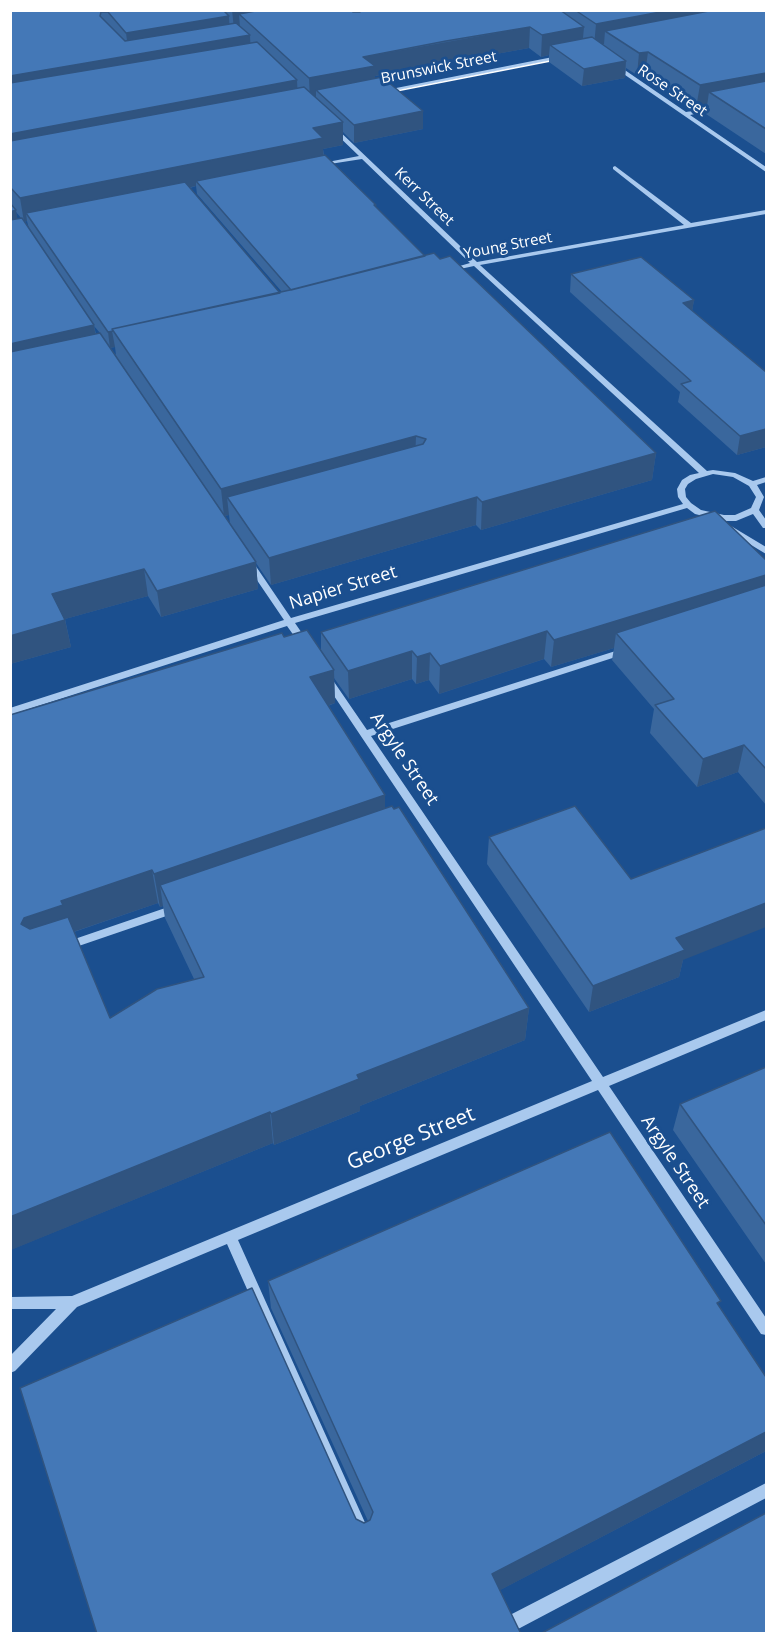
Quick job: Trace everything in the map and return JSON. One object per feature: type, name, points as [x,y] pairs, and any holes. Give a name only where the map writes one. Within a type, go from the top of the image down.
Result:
[{"type":"street","name":"Brunswick Street","points":[[370,93],[570,55]]},
{"type":"street","name":"Rose Street","points":[[609,62],[766,170]]},
{"type":"street","points":[[686,114],[733,105]]},
{"type":"street","name":"Kerr Street","points":[[330,125],[476,264],[704,473]]},
{"type":"street","points":[[309,168],[363,157]]},
{"type":"street","points":[[615,168],[690,226]]},
{"type":"street","name":"Young Street","points":[[443,273],[476,264],[766,212]]},
{"type":"street","points":[[712,517],[736,518],[755,510],[760,497],[752,484],[735,475],[704,473],[685,482],[681,489],[682,497],[688,505],[766,550]]},
{"type":"street","points":[[752,484],[766,479]]},
{"type":"street","name":"Napier Street","points":[[10,712],[289,622],[688,505]]},
{"type":"street","points":[[755,510],[766,526]]},
{"type":"street","points":[[246,558],[309,651]]},
{"type":"street","points":[[365,734],[633,648]]},
{"type":"street","name":"Argyle Street","points":[[322,670],[420,822],[766,1329]]},
{"type":"street","points":[[60,948],[193,902]]},
{"type":"street","name":"George Street","points":[[10,1303],[72,1302],[766,1015]]},
{"type":"street","points":[[230,1237],[364,1536]]},
{"type":"street","name":"George Street","points":[[10,1366],[72,1302]]},
{"type":"street","points":[[514,1622],[766,1490]]},
{"type":"building","points":[[10,10],[223,10],[229,16],[126,33],[108,12],[101,12],[100,16],[125,41],[236,23],[250,35],[10,76]]},
{"type":"building","points":[[261,10],[351,10],[360,12],[360,10],[560,10],[584,27],[542,35],[530,27],[446,41],[363,57],[375,66],[309,78],[239,14]]},
{"type":"building","points":[[575,10],[671,10],[596,24]]},
{"type":"building","points":[[714,10],[766,10],[766,73],[700,85],[648,52],[639,53],[605,31]]},
{"type":"building","points":[[592,37],[626,61],[584,69],[550,45]]},
{"type":"building","points":[[257,42],[297,80],[10,134],[10,83]]},
{"type":"building","points":[[382,77],[423,111],[354,125],[316,90]]},
{"type":"building","points":[[766,81],[766,129],[709,92]]},
{"type":"building","points":[[304,87],[343,122],[313,128],[323,138],[20,198],[10,187],[10,141]]},
{"type":"building","points":[[325,155],[425,256],[291,290],[196,181]]},
{"type":"building","points":[[185,182],[280,293],[112,329],[113,331],[108,332],[26,213]]},
{"type":"building","points":[[10,203],[16,210],[10,212]]},
{"type":"building","points":[[22,218],[94,325],[10,344],[10,220]]},
{"type":"building","points":[[434,253],[440,259],[450,256],[656,453],[482,502],[477,497],[269,558],[227,497],[423,444],[426,439],[416,436],[221,489],[112,329],[290,290]]},
{"type":"building","points":[[641,257],[694,300],[683,303],[766,372],[766,429],[740,436],[681,384],[691,381],[571,274]]},
{"type":"building","points":[[100,333],[256,562],[157,591],[144,569],[52,594],[65,620],[10,636],[10,352]]},
{"type":"building","points":[[715,511],[766,560],[766,575],[554,640],[547,631],[440,666],[430,653],[417,657],[412,651],[348,671],[321,632]]},
{"type":"building","points":[[766,585],[766,769],[744,745],[703,759],[655,705],[674,699],[616,633]]},
{"type":"building","points":[[307,630],[334,670],[310,677],[385,795],[154,874],[152,870],[61,901],[63,905],[24,918],[21,924],[30,929],[68,917],[110,1018],[157,989],[204,977],[160,885],[392,806],[394,809],[399,807],[529,1008],[357,1075],[359,1079],[271,1114],[270,1112],[10,1217],[10,715],[282,633],[284,637]]},
{"type":"building","points":[[575,806],[631,879],[766,828],[766,903],[676,938],[685,950],[593,986],[489,837]]},
{"type":"building","points":[[766,1067],[766,1225],[680,1104]]},
{"type":"building","points":[[610,1132],[721,1301],[717,1303],[766,1377],[766,1432],[492,1574],[521,1634],[97,1634],[20,1388],[252,1288],[356,1519],[364,1523],[370,1520],[373,1512],[268,1281]]},
{"type":"building","points":[[766,1513],[766,1634],[540,1634]]},
{"type":"tram line","points":[[381,94],[566,58]]}]
